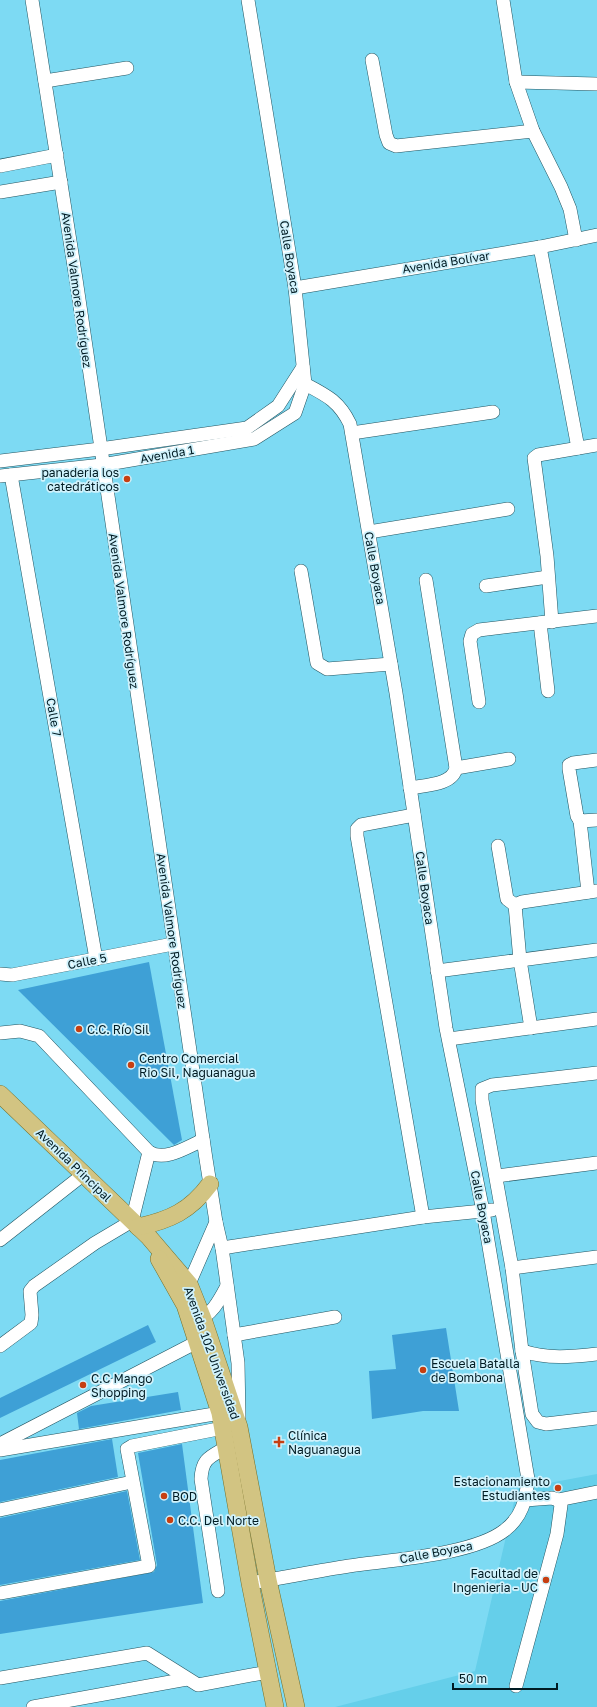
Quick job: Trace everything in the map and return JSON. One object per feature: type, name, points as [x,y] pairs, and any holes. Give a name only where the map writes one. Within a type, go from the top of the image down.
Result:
[{"type":"main road","name":"Avenida Principal","points":[[0,1094],[139,1228]]},
{"type":"main road","points":[[139,1228],[155,1223],[189,1208],[210,1184]]},
{"type":"main road","name":"Avenida 102 Universidad","points":[[139,1228],[189,1284],[196,1321],[228,1423],[268,1580],[296,1707]]},
{"type":"main road","name":"Avenida 102 Universidad","points":[[139,1228],[185,1306],[196,1321],[197,1342],[228,1423],[226,1447],[250,1583],[275,1707]]},
{"type":"street","name":"Avenida Valmore Rodríguez","points":[[32,0],[57,155],[203,1140],[216,1222],[222,1248],[238,1363],[228,1423]]},
{"type":"street","name":"Calle Boyaca","points":[[248,0],[295,288],[305,384],[332,399],[343,410],[350,424],[352,434],[391,664],[448,1038],[483,1211],[528,1480],[526,1500],[518,1517],[505,1530],[487,1540],[470,1546],[443,1552],[250,1583]]},
{"type":"street","points":[[503,0],[516,82],[533,131],[561,187],[570,209],[576,240]]},
{"type":"street","points":[[372,60],[386,135],[389,143],[396,146],[533,131]]},
{"type":"street","points":[[45,81],[128,68]]},
{"type":"street","points":[[516,82],[597,84]]},
{"type":"street","points":[[0,166],[57,155]]},
{"type":"street","points":[[0,192],[61,182]]},
{"type":"street","name":"Avenida Bolívar","points":[[295,288],[540,247],[597,235]]},
{"type":"street","points":[[540,247],[578,448]]},
{"type":"street","name":"Avenida 1","points":[[0,461],[100,449],[247,428],[278,406],[303,367]]},
{"type":"street","name":"Avenida 1","points":[[5,476],[102,465],[254,440],[295,413],[305,384]]},
{"type":"street","points":[[352,434],[493,412]]},
{"type":"street","points":[[548,691],[546,622],[548,577],[534,458],[538,455],[597,445]]},
{"type":"street","name":"Calle 7","points":[[5,476],[96,959]]},
{"type":"street","points":[[369,532],[508,509]]},
{"type":"street","points":[[301,571],[317,663],[320,667],[327,669],[391,664]]},
{"type":"street","points":[[486,586],[548,577]]},
{"type":"street","points":[[410,788],[449,780],[455,775],[456,768],[426,580]]},
{"type":"street","points":[[480,702],[470,641],[472,634],[479,630],[597,616]]},
{"type":"street","points":[[456,768],[509,759]]},
{"type":"street","points":[[515,905],[522,902],[593,892],[580,821],[576,810],[569,764],[597,760]]},
{"type":"street","points":[[414,815],[361,825],[357,829],[356,836],[423,1217]]},
{"type":"street","points":[[580,821],[597,820]]},
{"type":"street","points":[[498,846],[507,899],[515,905]]},
{"type":"street","points":[[515,905],[514,913],[520,960],[531,1028]]},
{"type":"street","name":"Calle 5","points":[[0,974],[12,975],[174,944]]},
{"type":"street","points":[[437,971],[597,950]]},
{"type":"street","points":[[448,1038],[597,1020]]},
{"type":"street","points":[[0,1033],[20,1031],[39,1036],[149,1152],[156,1156],[164,1156],[203,1140]]},
{"type":"street","points":[[597,1073],[492,1085],[482,1089],[482,1100],[497,1176],[512,1268],[522,1351],[532,1414],[538,1422],[546,1424],[597,1418]]},
{"type":"street","points":[[0,1346],[31,1323],[32,1315],[30,1291],[34,1286],[95,1243],[139,1228],[149,1152]]},
{"type":"street","points":[[497,1176],[597,1163]]},
{"type":"street","points":[[0,1240],[84,1174]]},
{"type":"street","points":[[222,1248],[423,1217],[502,1209]]},
{"type":"street","points":[[185,1306],[189,1284],[216,1222]]},
{"type":"street","points":[[512,1268],[597,1257]]},
{"type":"street","points":[[196,1321],[216,1307],[227,1286]]},
{"type":"street","points":[[234,1335],[335,1317]]},
{"type":"street","points":[[0,1444],[197,1342]]},
{"type":"street","points":[[522,1351],[542,1357],[559,1358],[597,1354]]},
{"type":"street","points":[[0,1450],[228,1423]]},
{"type":"street","points":[[0,1593],[149,1566],[132,1482],[129,1447],[228,1423]]},
{"type":"street","points":[[218,1591],[201,1480],[204,1462],[208,1457],[226,1447]]},
{"type":"street","points":[[0,1510],[132,1482]]},
{"type":"street","points":[[526,1500],[552,1498],[558,1500],[597,1492]]},
{"type":"street","points":[[516,1686],[557,1534],[561,1505],[558,1500]]},
{"type":"street","points":[[0,1678],[147,1653],[198,1685],[268,1672]]},
{"type":"street","points":[[34,1707],[187,1679]]},
{"type":"shaded area","name":"Facultad de Ingenieria - UC","points":[[597,1474],[597,1707],[335,1707],[475,1671],[517,1489]]},
{"type":"building","name":"Centro Comercial Rio Sil, Naguanagua","points":[[149,962],[182,1140],[174,1145],[18,990]]},
{"type":"building","points":[[148,1325],[156,1342],[0,1418],[0,1398]]},
{"type":"building","points":[[446,1328],[459,1411],[423,1411],[372,1419],[369,1371],[396,1369],[392,1335]]},
{"type":"building","points":[[178,1392],[181,1410],[79,1429],[77,1413],[91,1406]]},
{"type":"building","points":[[112,1439],[118,1477],[0,1502],[0,1460]]},
{"type":"building","points":[[182,1444],[203,1603],[0,1634],[0,1601],[154,1572],[157,1565],[138,1453]]},
{"type":"building","points":[[127,1491],[140,1560],[0,1585],[0,1518]]},
{"type":"place","name":"panaderia los catedráticos","points":[[127,479]]},
{"type":"place","name":"C.C. Río Sil","points":[[79,1029]]},
{"type":"place","name":"Centro Comercial Rio Sil, Naguanagua","points":[[131,1065]]},
{"type":"place","name":"Escuela Batalla de Bombona","points":[[423,1370]]},
{"type":"place","name":"C.C Mango Shopping","points":[[83,1385]]},
{"type":"place","name":"Clínica Naguanagua","points":[[279,1442]]},
{"type":"place","name":"Estacionamiento Estudiantes","points":[[558,1488]]},
{"type":"place","name":"BOD","points":[[164,1496]]},
{"type":"place","name":"C.C. Del Norte","points":[[170,1520]]},
{"type":"place","name":"Facultad de Ingenieria - UC","points":[[546,1580]]}]
